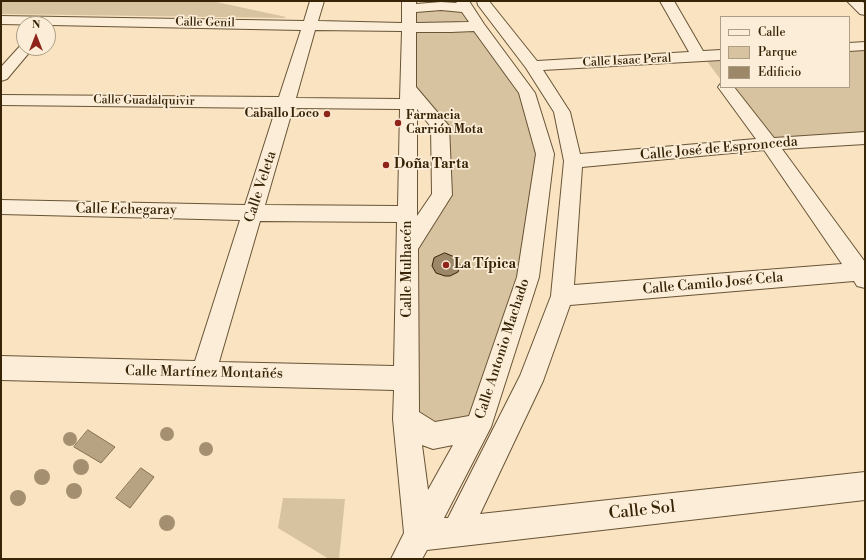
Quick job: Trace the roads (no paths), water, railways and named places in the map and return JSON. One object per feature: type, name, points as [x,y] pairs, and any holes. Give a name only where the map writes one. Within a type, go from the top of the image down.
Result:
[{"type":"street","name":"Calle Veleta","points":[[204,372],[317,1]]},
{"type":"street","points":[[667,1],[720,79]]},
{"type":"street","points":[[854,1],[865,11]]},
{"type":"street","points":[[409,12],[441,6],[479,11]]},
{"type":"street","points":[[409,12],[451,28],[479,11]]},
{"type":"street","name":"Calle Antonio Machado","points":[[457,531],[530,381],[562,296],[573,161],[562,112],[533,66],[479,11]]},
{"type":"street","name":"Calle Antonio Machado","points":[[413,548],[478,427],[528,277],[545,154],[527,93],[479,11]]},
{"type":"street","name":"Calle Genil","points":[[56,22],[311,24],[409,12]]},
{"type":"street","name":"Calle Mulhacén","points":[[409,12],[406,419],[413,548]]},
{"type":"street","name":"Calle Genil","points":[[1,20],[16,21]]},
{"type":"street","points":[[850,47],[865,46]]},
{"type":"street","points":[[1,76],[19,56]]},
{"type":"street","name":"Calle Isaac Peral","points":[[533,66],[713,70],[720,57]]},
{"type":"street","points":[[727,88],[863,274]]},
{"type":"street","points":[[408,247],[442,195],[440,126],[409,97]]},
{"type":"street","name":"Calle Guadalquivir","points":[[1,100],[287,103],[409,97]]},
{"type":"street","name":"Calle José de Espronceda","points":[[573,161],[769,144],[865,138]]},
{"type":"street","name":"Calle Echegaray","points":[[1,207],[252,213],[408,214]]},
{"type":"street","name":"Calle Camilo José Cela","points":[[562,296],[863,274]]},
{"type":"street","name":"Calle Martínez Montañés","points":[[1,368],[407,378]]},
{"type":"street","points":[[406,419],[433,436],[478,427]]},
{"type":"street","name":"Calle Sol","points":[[413,548],[457,531],[865,486]]},
{"type":"place","name":"Caballo Loco","points":[[327,114]]},
{"type":"place","name":"Farmacia Carrión Mota","points":[[398,123]]},
{"type":"place","name":"Doña Tarta","points":[[386,165]]},
{"type":"place","name":"La Típica","points":[[446,265]]}]
